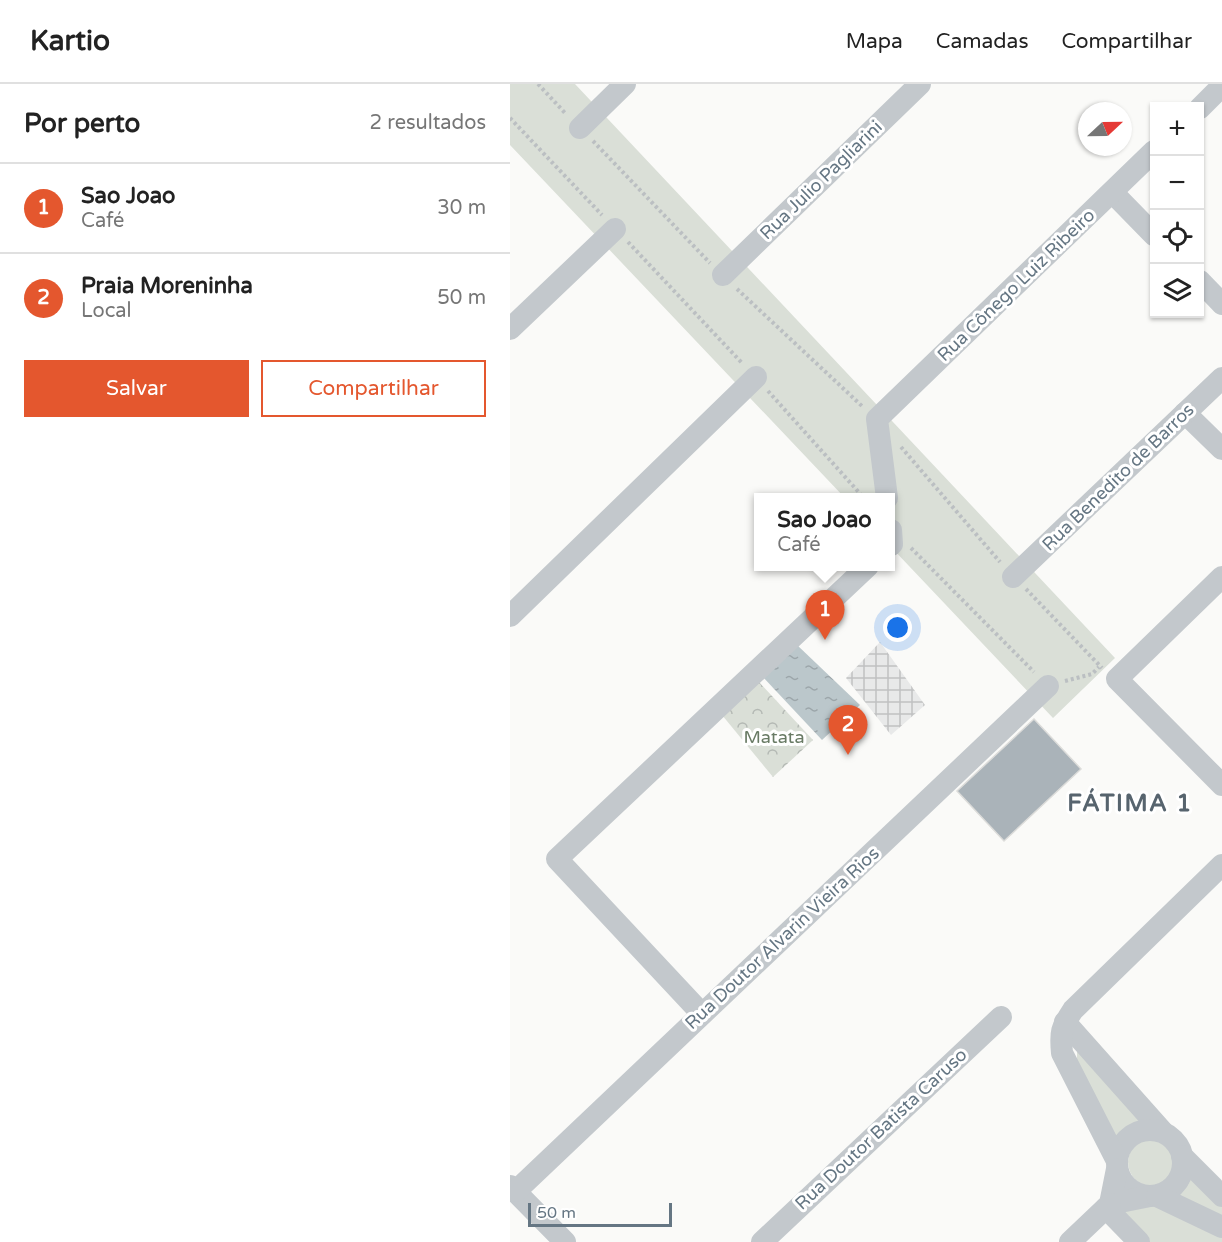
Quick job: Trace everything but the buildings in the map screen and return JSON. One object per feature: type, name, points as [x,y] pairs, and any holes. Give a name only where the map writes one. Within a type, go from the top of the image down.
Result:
[{"type":"street","points":[[580,128],[625,84]]},
{"type":"street","name":"Rua Julio Pagliarini","points":[[723,275],[920,84]]},
{"type":"street","points":[[1204,104],[1222,86]]},
{"type":"street","name":"Rua Cônego Luiz Ribeiro","points":[[877,419],[1150,156]]},
{"type":"street","points":[[1112,192],[1150,230]]},
{"type":"street","points":[[510,329],[615,229]]},
{"type":"street","points":[[1204,285],[1222,304]]},
{"type":"street","points":[[510,616],[756,377]]},
{"type":"street","name":"Rua Benedito de Barros","points":[[1014,577],[1222,378]]},
{"type":"street","points":[[1185,413],[1222,449]]},
{"type":"street","points":[[877,419],[886,493]]},
{"type":"street","points":[[702,1014],[557,859],[864,571]]},
{"type":"street","points":[[1222,577],[1109,673],[1222,786]]},
{"type":"street","name":"Rua Doutor Alvarin Vieira Rios","points":[[513,1188],[702,1014],[1048,686]]},
{"type":"street","points":[[1222,865],[1073,1010],[1060,1034],[1062,1053],[1124,1183],[1135,1192],[1153,1196],[1222,1227]]},
{"type":"street","name":"Rua Doutor Batista Caruso","points":[[762,1242],[1001,1017]]},
{"type":"street","points":[[1065,1022],[1163,1132],[1176,1142],[1182,1156],[1222,1196]]},
{"type":"street","points":[[1108,1206],[1120,1148],[1128,1138],[1138,1132],[1151,1130],[1163,1132]]},
{"type":"street","points":[[1070,1242],[1108,1206],[1128,1199],[1153,1196],[1172,1188],[1181,1173],[1182,1156]]},
{"type":"street","points":[[513,1188],[566,1242]]},
{"type":"street","points":[[1108,1206],[1139,1242]]},
{"type":"path","points":[[538,84],[723,275],[877,419]]},
{"type":"path","points":[[510,117],[756,377],[860,493]]},
{"type":"path","points":[[899,446],[1014,577],[1109,673]]},
{"type":"path","points":[[896,540],[1048,686],[1092,674],[1109,673]]},
{"type":"shaded area","points":[[880,642],[925,705],[891,735],[846,678]]},
{"type":"green space","points":[[510,84],[575,84],[1115,658],[1053,718],[895,551],[895,493],[840,493],[510,145]]},
{"type":"green space","name":"Matata","points":[[758,681],[813,740],[773,777],[722,715]]},
{"type":"green space","points":[[1077,1048],[1146,1120],[1129,1129],[1116,1143],[1077,1066]]},
{"type":"green space","points":[[1153,1137],[1171,1144],[1178,1162],[1171,1180],[1153,1187],[1135,1180],[1128,1162],[1135,1144]]},
{"type":"green space","points":[[1189,1178],[1222,1199],[1222,1218],[1173,1196]]},
{"type":"green space","points":[[1149,1198],[1222,1234],[1222,1242],[1148,1242],[1114,1206]]},
{"type":"water","points":[[796,644],[860,705],[822,740],[761,675]]},
{"type":"place","name":"Sao Joao","points":[[825,640]]},
{"type":"place","name":"Praia Moreninha","points":[[848,755]]},
{"type":"district","name":"FÁTIMA 1","points":[[1130,803]]}]
